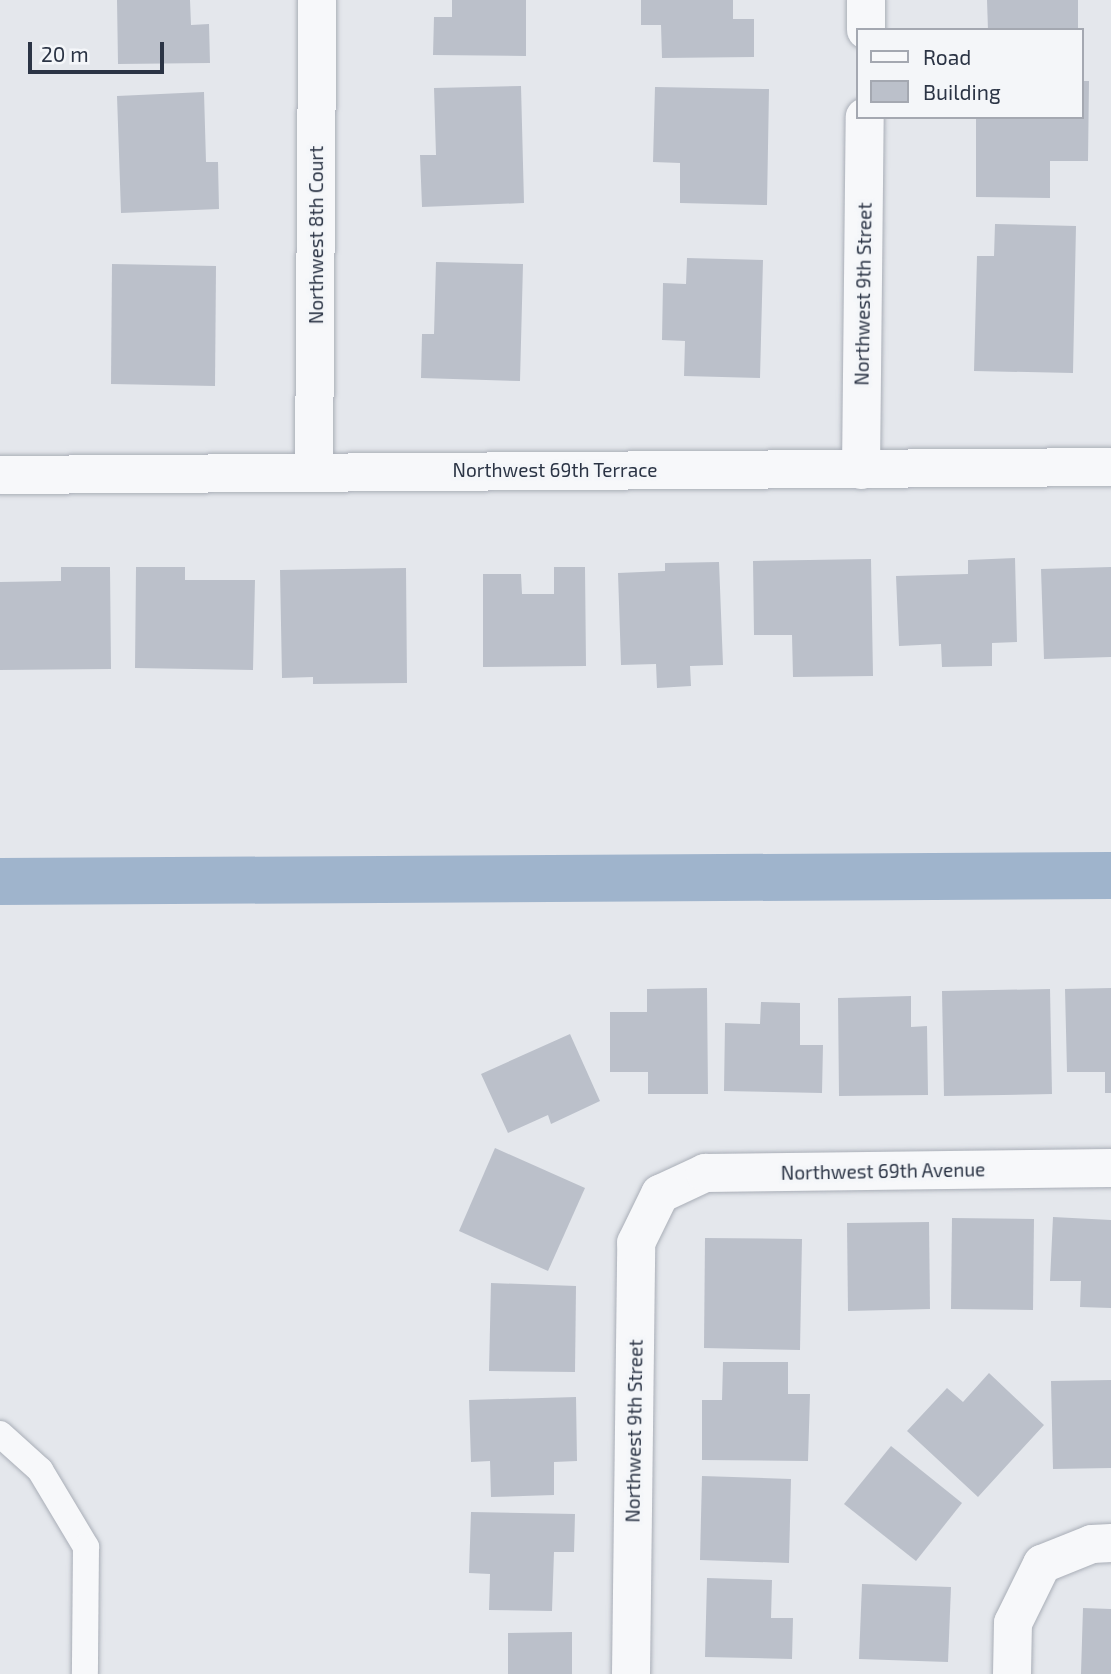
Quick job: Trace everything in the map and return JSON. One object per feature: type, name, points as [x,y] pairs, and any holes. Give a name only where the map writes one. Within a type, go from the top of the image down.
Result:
[{"type":"street","name":"Northwest 8th Court","points":[[314,471],[317,0]]},
{"type":"street","points":[[866,0],[866,28]]},
{"type":"street","name":"Northwest 9th Street","points":[[861,470],[865,119]]},
{"type":"street","name":"Northwest 69th Terrace","points":[[0,475],[1111,467]]},
{"type":"street","name":"Northwest 69th Avenue","points":[[660,1194],[705,1172],[1111,1168]]},
{"type":"street","name":"Northwest 9th Street","points":[[631,1674],[636,1243],[660,1194]]},
{"type":"street","points":[[1012,1674],[1013,1622],[1042,1564],[1092,1544],[1111,1543]]},
{"type":"lane","points":[[0,1434],[40,1470],[86,1547],[85,1674]]},
{"type":"building","points":[[117,0],[190,0],[191,25],[209,24],[210,63],[118,64]]},
{"type":"building","points":[[452,0],[526,0],[526,56],[433,55],[434,17],[452,17]]},
{"type":"building","points":[[641,0],[733,0],[733,19],[754,19],[754,57],[662,58],[661,25],[641,25]]},
{"type":"building","points":[[987,0],[1078,0],[1078,28],[988,28]]},
{"type":"building","points":[[1083,81],[1089,81],[1088,161],[1050,161],[1050,198],[976,197],[976,119],[1083,119]]},
{"type":"building","points":[[521,86],[524,203],[422,207],[420,155],[436,155],[434,88]]},
{"type":"building","points":[[655,87],[769,89],[767,205],[680,203],[680,163],[653,162]]},
{"type":"building","points":[[204,92],[206,162],[218,162],[219,209],[121,213],[117,96]]},
{"type":"building","points":[[995,224],[1076,226],[1073,373],[974,371],[977,256],[994,256]]},
{"type":"building","points":[[687,258],[763,260],[760,378],[684,376],[685,341],[662,340],[663,283],[686,284]]},
{"type":"building","points":[[436,262],[523,264],[520,381],[421,378],[422,334],[434,334]]},
{"type":"building","points":[[112,264],[216,266],[215,386],[111,384]]},
{"type":"building","points":[[1015,558],[1017,642],[992,643],[992,666],[942,667],[941,644],[899,646],[896,576],[968,574],[968,560]]},
{"type":"building","points":[[871,559],[873,676],[793,677],[792,635],[754,635],[753,561]]},
{"type":"building","points":[[719,562],[723,665],[690,666],[691,686],[657,688],[656,664],[621,665],[618,573],[665,571],[665,563]]},
{"type":"building","points":[[61,567],[110,567],[111,669],[0,670],[0,582],[61,581]]},
{"type":"building","points":[[136,567],[185,567],[185,580],[255,580],[253,670],[135,668]]},
{"type":"building","points":[[554,567],[585,567],[586,666],[483,667],[483,574],[521,574],[522,594],[554,594]]},
{"type":"building","points":[[1111,567],[1111,657],[1044,659],[1041,569]]},
{"type":"building","points":[[406,568],[407,683],[313,684],[313,677],[282,678],[280,570]]},
{"type":"building","points":[[707,988],[708,1094],[648,1094],[648,1072],[610,1072],[610,1012],[647,1012],[647,989]]},
{"type":"building","points":[[1111,988],[1111,1093],[1105,1093],[1105,1072],[1067,1072],[1065,989]]},
{"type":"building","points":[[1050,989],[1052,1094],[944,1096],[942,991]]},
{"type":"building","points":[[911,996],[911,1027],[927,1026],[928,1095],[839,1096],[838,998]]},
{"type":"building","points":[[761,1002],[800,1003],[800,1045],[823,1045],[822,1093],[724,1091],[725,1023],[760,1024]]},
{"type":"building","points":[[570,1034],[600,1101],[551,1124],[548,1115],[508,1133],[481,1074]]},
{"type":"building","points":[[495,1148],[585,1188],[548,1271],[459,1231]]},
{"type":"building","points":[[1053,1217],[1111,1220],[1111,1308],[1080,1307],[1081,1281],[1050,1281]]},
{"type":"building","points":[[952,1218],[1034,1219],[1033,1310],[951,1309]]},
{"type":"building","points":[[929,1222],[930,1309],[848,1311],[847,1223]]},
{"type":"building","points":[[705,1238],[802,1239],[800,1350],[704,1348]]},
{"type":"building","points":[[491,1283],[576,1286],[575,1372],[489,1371]]},
{"type":"building","points":[[723,1362],[788,1362],[788,1394],[810,1394],[808,1461],[702,1460],[702,1400],[722,1400]]},
{"type":"building","points":[[989,1373],[1044,1425],[978,1497],[907,1431],[947,1388],[963,1402]]},
{"type":"building","points":[[1111,1380],[1111,1468],[1053,1469],[1051,1381]]},
{"type":"building","points":[[576,1397],[577,1461],[554,1462],[554,1495],[491,1497],[490,1461],[471,1462],[469,1400]]},
{"type":"building","points":[[891,1446],[962,1503],[916,1561],[844,1504]]},
{"type":"building","points":[[702,1476],[791,1479],[789,1563],[700,1560]]},
{"type":"building","points":[[471,1512],[575,1514],[574,1552],[554,1552],[552,1611],[489,1610],[490,1574],[469,1573]]},
{"type":"building","points":[[707,1578],[772,1580],[771,1618],[793,1618],[792,1659],[705,1657]]},
{"type":"building","points":[[862,1584],[951,1587],[948,1662],[859,1659]]},
{"type":"building","points":[[1083,1608],[1111,1609],[1111,1674],[1081,1674]]},
{"type":"building","points":[[572,1632],[572,1674],[508,1674],[508,1633]]},
{"type":"waterway","points":[[0,881],[1111,875]]}]
